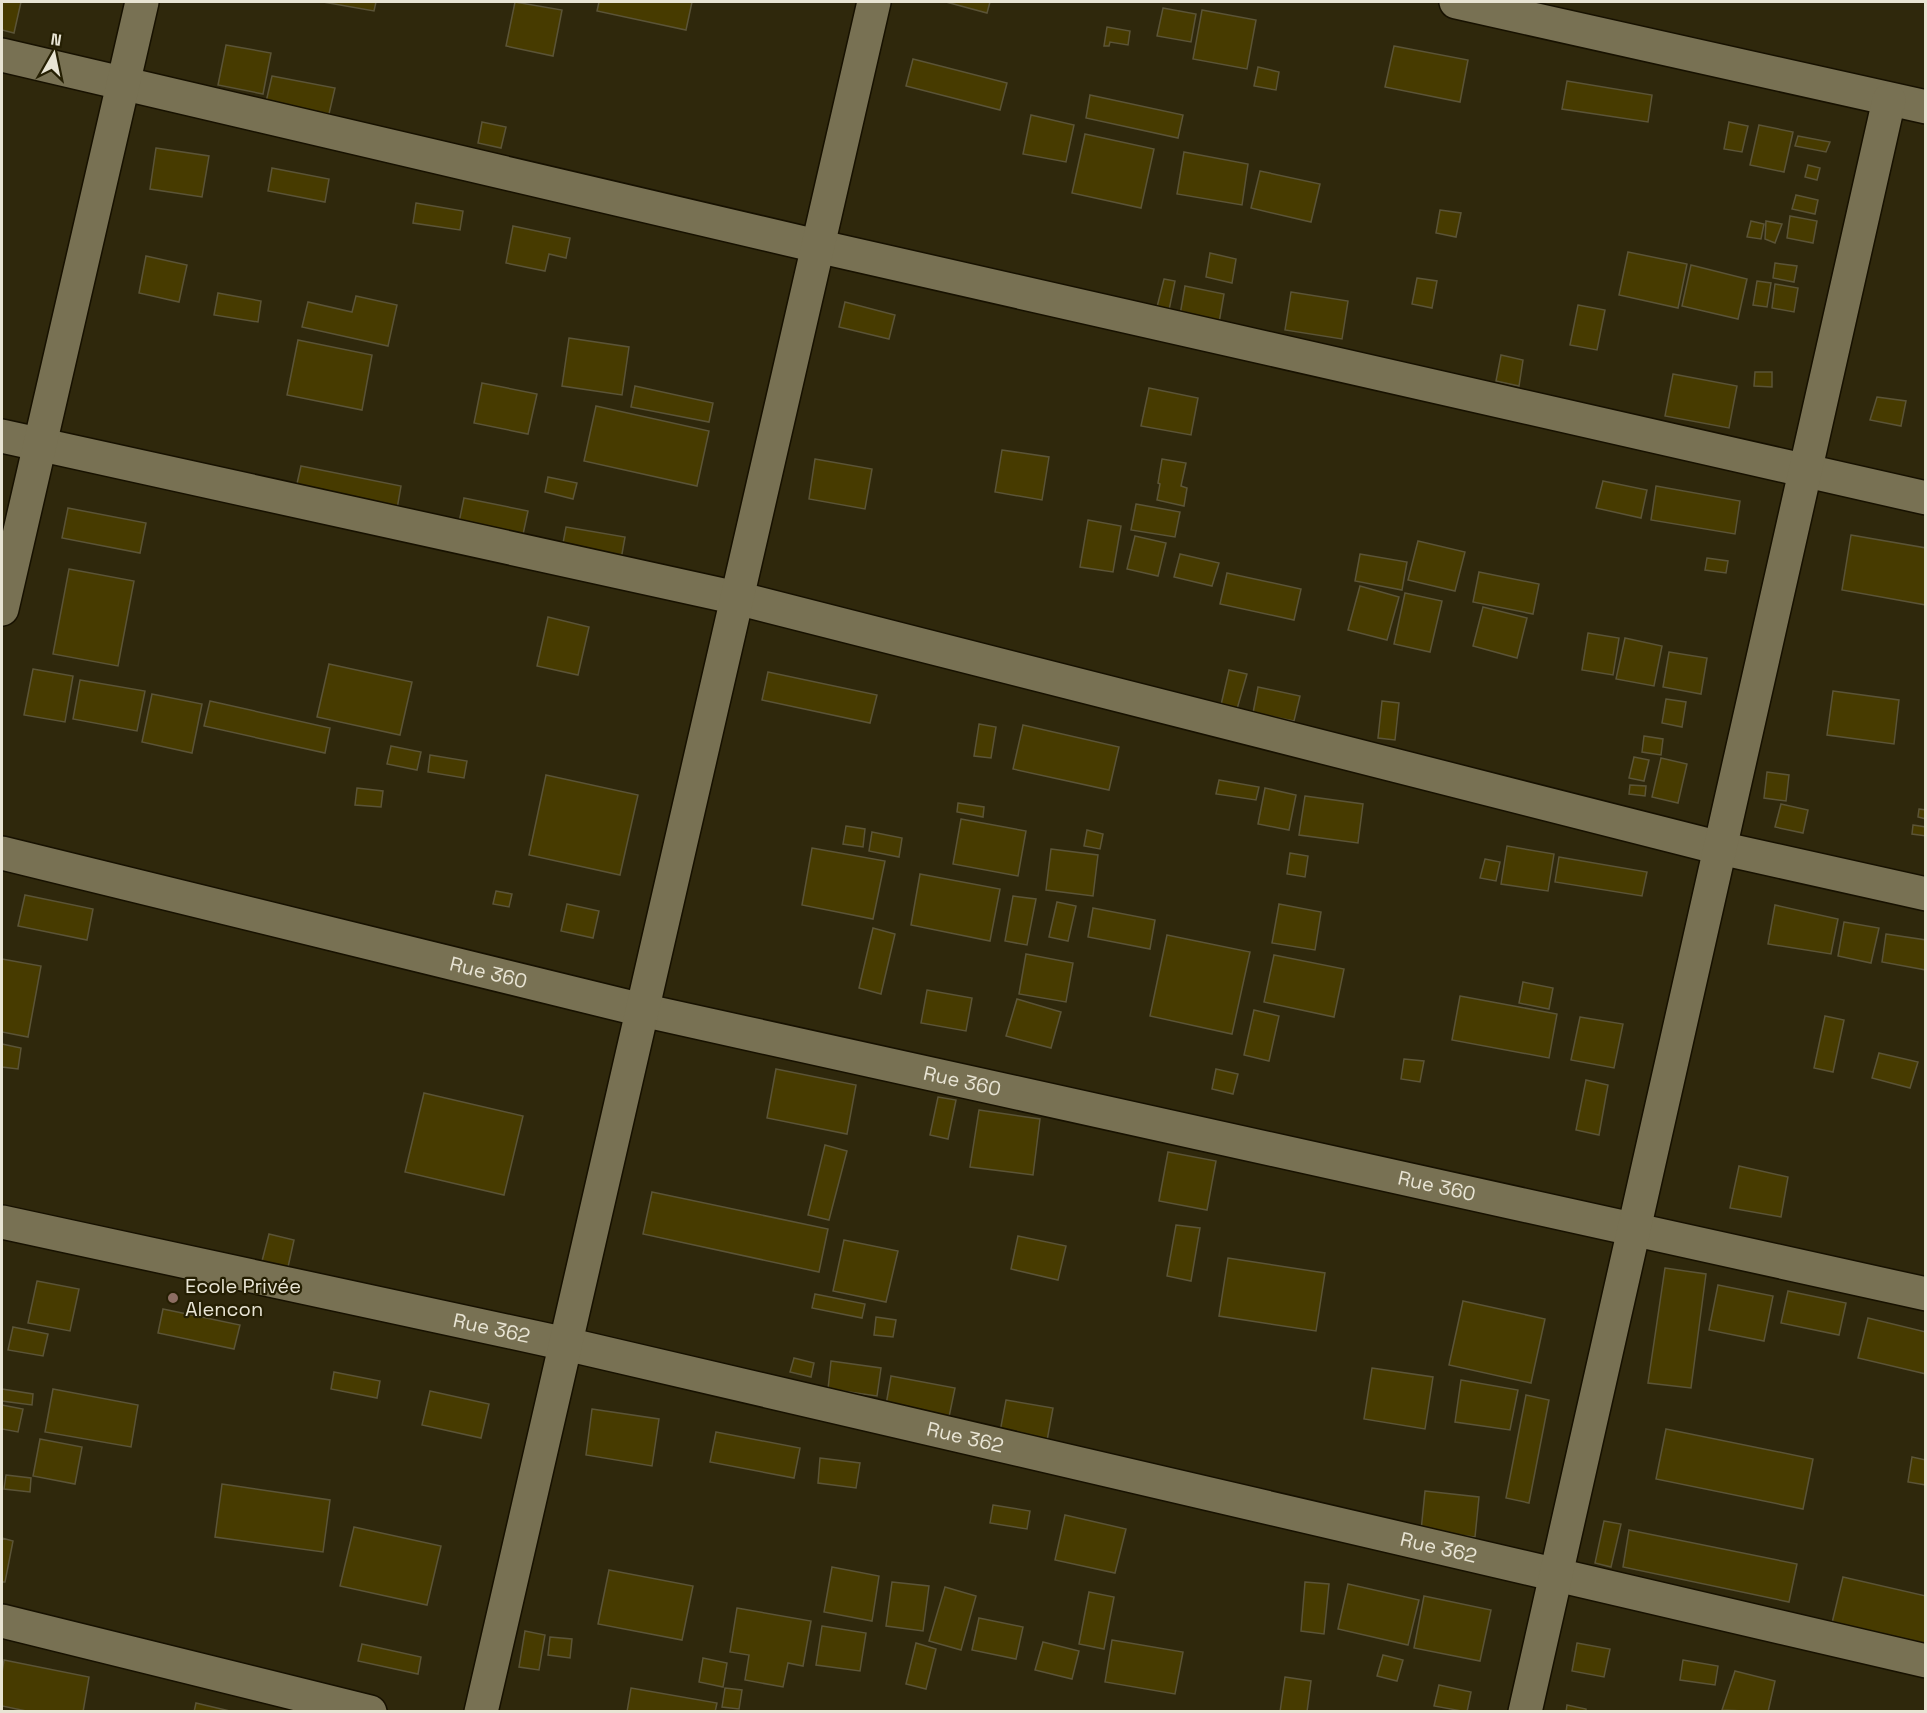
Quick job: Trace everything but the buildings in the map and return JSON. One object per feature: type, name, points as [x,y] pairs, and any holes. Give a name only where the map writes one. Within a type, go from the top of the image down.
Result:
[{"type":"street","points":[[2,609],[142,2]]},
{"type":"street","points":[[481,1712],[874,2]]},
{"type":"street","points":[[1456,2],[1926,107]]},
{"type":"street","points":[[2,55],[818,246],[1926,498]]},
{"type":"street","points":[[1525,1712],[1889,100]]},
{"type":"street","points":[[2,436],[737,598],[1720,848],[1926,894]]},
{"type":"street","name":"Rue 360","points":[[2,853],[642,1010],[1926,1294]]},
{"type":"street","name":"Rue 362","points":[[2,1222],[566,1344],[1926,1661]]},
{"type":"street","points":[[2,1621],[370,1712]]},
{"type":"place","name":"Ecole Privée Alencon","points":[[173,1298]]}]
